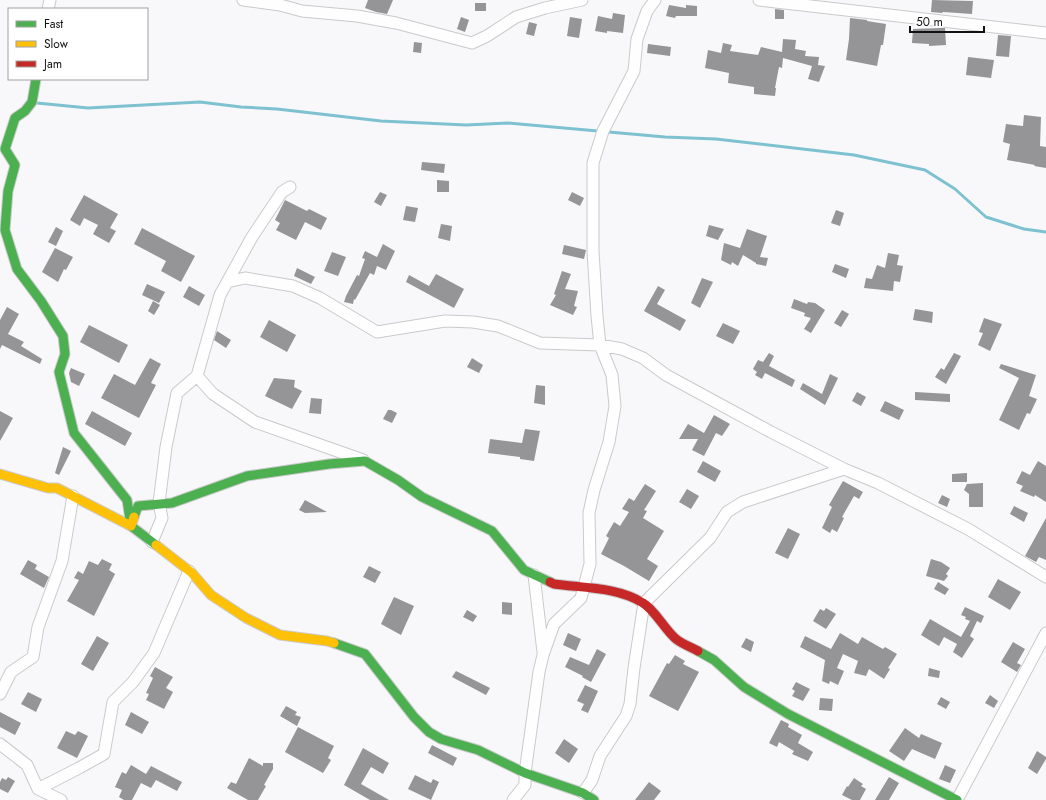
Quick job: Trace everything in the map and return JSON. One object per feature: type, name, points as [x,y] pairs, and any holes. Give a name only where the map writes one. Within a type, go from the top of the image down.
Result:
[{"type":"street","points":[[243,0],[282,2],[302,11],[357,16],[396,23],[472,43],[487,36],[516,17],[545,8],[582,0]]},
{"type":"street","points":[[513,800],[525,785],[525,772],[543,654],[554,624],[581,598],[590,564],[589,512],[594,490],[609,442],[616,406],[612,375],[600,345],[593,251],[593,163],[603,131],[634,71],[637,38],[646,11],[655,0]]},
{"type":"street","points":[[759,0],[1046,33]]},
{"type":"street","points":[[36,80],[32,102],[25,111],[14,118],[5,149],[15,165],[8,191],[2,234],[17,269],[41,301],[63,336],[65,354],[59,372],[74,433],[127,500],[131,526]]},
{"type":"street","points":[[152,542],[162,518],[159,503],[166,447],[177,393],[197,376],[220,295],[227,282],[252,237],[282,192],[290,187]]},
{"type":"street","points":[[227,282],[245,278],[293,286],[320,298],[377,332],[445,321],[473,322],[498,326],[540,343],[600,345],[622,350],[643,358],[666,375],[771,432],[844,469],[878,483],[968,529],[1046,577]]},
{"type":"street","points":[[197,376],[214,394],[255,422],[365,461],[398,480],[422,498],[492,530],[524,570],[554,584],[584,588],[600,588],[614,591],[644,603],[676,638],[714,660],[744,687],[788,714],[957,800],[1046,633]]},
{"type":"street","points":[[131,526],[138,506],[172,503],[246,476],[329,464],[365,461]]},
{"type":"street","points":[[582,793],[592,780],[600,756],[626,716],[630,704],[644,603],[710,538],[727,512],[737,505],[742,502],[844,469]]},
{"type":"street","points":[[0,474],[48,488],[57,488],[131,526],[188,572],[192,573],[211,595],[246,618],[280,635],[327,642],[365,654],[414,717],[428,732],[441,739],[478,750],[525,772],[582,793],[594,800]]},
{"type":"street","points":[[0,694],[11,672],[33,657],[38,627],[62,561],[73,496]]},
{"type":"street","points":[[38,789],[104,754],[113,702],[133,682],[154,653],[188,572]]},
{"type":"street","points":[[534,575],[543,654]]},
{"type":"street","points":[[0,744],[26,765],[38,789],[61,800]]},
{"type":"building","points":[[368,0],[393,0],[387,14],[365,8]]},
{"type":"building","points":[[932,0],[973,1],[972,14],[931,12]]},
{"type":"building","points":[[475,3],[486,3],[486,11],[475,11]]},
{"type":"building","points":[[669,5],[686,8],[686,5],[697,6],[697,16],[676,16],[675,18],[666,16]]},
{"type":"building","points":[[775,9],[784,10],[784,19],[775,19]]},
{"type":"building","points":[[613,13],[625,15],[623,33],[595,31],[598,16],[612,19]]},
{"type":"building","points":[[461,17],[469,20],[465,32],[457,29]]},
{"type":"building","points":[[570,17],[582,19],[579,38],[567,36]]},
{"type":"building","points":[[850,18],[886,24],[883,45],[881,45],[877,66],[846,60]]},
{"type":"building","points":[[529,22],[537,24],[534,36],[526,34]]},
{"type":"building","points":[[945,28],[946,45],[929,46],[929,44],[912,43],[913,29]]},
{"type":"building","points":[[998,35],[1011,36],[1009,57],[996,56]]},
{"type":"building","points":[[783,39],[796,40],[795,49],[806,51],[805,56],[819,57],[818,65],[825,66],[819,82],[808,79],[812,66],[783,58],[782,68],[779,67],[775,96],[754,94],[754,87],[728,83],[729,73],[705,68],[708,50],[721,53],[723,43],[732,45],[730,51],[758,55],[761,47],[782,52]]},
{"type":"building","points":[[414,42],[422,43],[421,53],[413,52]]},
{"type":"building","points":[[648,44],[671,47],[670,56],[647,53]]},
{"type":"building","points":[[968,57],[994,60],[991,78],[966,75]]},
{"type":"building","points":[[1024,115],[1041,117],[1040,146],[1046,147],[1046,168],[1007,160],[1010,144],[1003,142],[1006,124],[1023,126]]},
{"type":"building","points":[[422,162],[445,164],[444,173],[421,170]]},
{"type":"building","points":[[437,180],[449,181],[449,192],[437,192]]},
{"type":"building","points":[[380,192],[387,195],[381,206],[374,202]]},
{"type":"building","points":[[572,192],[584,198],[580,206],[568,200]]},
{"type":"building","points":[[84,195],[118,214],[110,228],[116,231],[109,243],[93,234],[98,225],[84,218],[80,226],[70,220]]},
{"type":"building","points":[[285,200],[307,211],[309,209],[327,218],[321,230],[305,222],[296,240],[276,230],[280,223],[275,220]]},
{"type":"building","points":[[406,206],[418,208],[415,222],[403,220]]},
{"type":"building","points":[[836,210],[844,213],[840,226],[831,223]]},
{"type":"building","points":[[441,224],[452,226],[450,241],[438,238]]},
{"type":"building","points":[[709,225],[724,229],[718,240],[706,236]]},
{"type":"building","points":[[56,227],[63,231],[56,246],[48,242]]},
{"type":"building","points":[[142,228],[195,256],[181,282],[161,271],[166,261],[134,244]]},
{"type":"building","points":[[747,229],[767,236],[760,257],[768,258],[766,266],[756,264],[743,255],[738,266],[732,262],[731,265],[721,260],[724,243],[740,248]]},
{"type":"building","points":[[383,244],[395,251],[386,270],[377,266],[374,275],[370,273],[355,300],[354,299],[353,304],[344,302],[357,275],[359,276],[365,259],[362,258],[365,251],[377,257]]},
{"type":"building","points":[[564,245],[586,250],[584,259],[562,254]]},
{"type":"building","points":[[55,248],[73,257],[66,270],[64,269],[58,282],[42,272]]},
{"type":"building","points":[[332,252],[346,257],[338,276],[324,271]]},
{"type":"building","points":[[888,253],[899,255],[897,265],[903,266],[900,282],[894,281],[893,291],[864,288],[866,278],[872,279],[877,265],[885,268]]},
{"type":"building","points":[[835,264],[849,269],[846,278],[832,272]]},
{"type":"building","points":[[297,268],[315,277],[311,284],[294,276]]},
{"type":"building","points":[[562,271],[571,274],[565,289],[578,291],[574,306],[577,307],[573,315],[550,305],[556,295],[554,294]]},
{"type":"building","points":[[436,274],[464,289],[454,308],[406,282],[409,275],[429,286]]},
{"type":"building","points":[[702,278],[713,282],[700,308],[691,303]]},
{"type":"building","points":[[147,284],[165,292],[159,303],[142,295]]},
{"type":"building","points":[[189,286],[205,295],[199,306],[183,297]]},
{"type":"building","points":[[658,286],[665,290],[657,304],[686,320],[680,331],[644,311]]},
{"type":"building","points":[[794,299],[807,304],[808,302],[815,303],[825,310],[811,333],[804,329],[811,318],[804,316],[805,313],[791,308]]},
{"type":"building","points":[[153,301],[160,305],[154,315],[148,311]]},
{"type":"building","points":[[7,307],[19,314],[8,334],[24,342],[21,346],[42,359],[40,364],[2,345],[0,349],[0,320]]},
{"type":"building","points":[[915,309],[933,312],[932,323],[913,320]]},
{"type":"building","points":[[842,310],[849,314],[841,327],[834,323]]},
{"type":"building","points":[[984,318],[1002,324],[990,351],[978,345],[983,333],[979,332]]},
{"type":"building","points":[[269,320],[296,335],[287,352],[260,337]]},
{"type":"building","points":[[723,323],[740,331],[733,344],[716,336]]},
{"type":"building","points":[[89,325],[128,345],[119,363],[80,342]]},
{"type":"building","points":[[217,331],[231,340],[226,348],[214,340]]},
{"type":"building","points":[[769,353],[774,356],[769,366],[795,380],[792,387],[765,373],[762,379],[755,375],[757,372],[753,369],[758,360],[763,362]]},
{"type":"building","points":[[954,353],[961,356],[946,384],[935,377],[941,368],[944,370]]},
{"type":"building","points":[[150,358],[161,364],[151,383],[156,385],[139,418],[101,398],[114,374],[135,385]]},
{"type":"building","points":[[472,358],[483,365],[479,373],[467,367]]},
{"type":"building","points":[[1001,364],[1036,375],[1029,396],[1037,399],[1030,414],[1027,413],[1019,430],[999,420],[1019,378],[999,368]]},
{"type":"building","points":[[71,368],[85,374],[79,386],[71,382],[69,373]]},
{"type":"building","points":[[830,374],[838,378],[825,405],[800,389],[803,383],[822,394]]},
{"type":"building","points":[[274,378],[295,380],[294,387],[302,391],[292,409],[265,396]]},
{"type":"building","points":[[536,385],[545,386],[545,405],[534,403]]},
{"type":"building","points":[[857,392],[866,397],[861,406],[852,401]]},
{"type":"building","points":[[915,392],[950,394],[950,402],[915,400]]},
{"type":"building","points":[[311,398],[322,399],[321,414],[309,413]]},
{"type":"building","points":[[885,401],[904,410],[899,420],[880,411]]},
{"type":"building","points":[[388,410],[397,413],[392,423],[383,419]]},
{"type":"building","points":[[0,411],[13,418],[0,441]]},
{"type":"building","points":[[92,411],[132,433],[125,446],[85,424]]},
{"type":"building","points":[[714,415],[730,424],[722,436],[716,433],[704,456],[692,450],[698,439],[679,439],[688,424],[704,433]]},
{"type":"building","points":[[525,429],[540,431],[534,461],[520,459],[520,457],[488,453],[490,439],[522,443]]},
{"type":"building","points":[[63,447],[71,451],[59,475],[55,473]]},
{"type":"building","points":[[703,461],[721,471],[715,482],[697,472]]},
{"type":"building","points":[[1038,461],[1046,466],[1046,502],[1035,495],[1034,497],[1020,491],[1023,486],[1016,483],[1022,471],[1030,475]]},
{"type":"building","points":[[967,473],[967,482],[952,482],[952,474]]},
{"type":"building","points":[[843,481],[863,492],[859,499],[854,496],[842,517],[844,518],[837,532],[832,529],[830,533],[822,528],[832,507],[829,505]]},
{"type":"building","points":[[983,483],[983,507],[969,507],[969,494],[964,490],[967,484]]},
{"type":"building","points":[[645,484],[656,491],[644,510],[647,511],[643,518],[664,531],[647,559],[658,566],[649,581],[601,554],[609,538],[606,536],[614,522],[620,526],[629,512],[622,509],[629,498],[634,501]]},
{"type":"building","points":[[687,489],[699,496],[691,509],[679,502]]},
{"type":"building","points":[[942,495],[950,499],[947,507],[938,503]]},
{"type":"building","points":[[305,500],[327,512],[305,513],[299,510]]},
{"type":"building","points":[[1014,506],[1028,513],[1024,522],[1010,514]]},
{"type":"building","points":[[1046,518],[1046,560],[1039,557],[1036,562],[1025,556]]},
{"type":"building","points":[[788,528],[800,534],[788,559],[775,553]]},
{"type":"building","points":[[102,559],[112,564],[109,570],[115,574],[94,616],[67,601],[79,580],[74,578],[78,571],[83,574],[89,561],[98,565]]},
{"type":"building","points":[[931,559],[941,562],[950,568],[946,574],[948,576],[944,581],[926,576]]},
{"type":"building","points":[[28,560],[37,565],[35,569],[49,577],[44,588],[20,574]]},
{"type":"building","points":[[369,566],[381,572],[375,583],[363,577]]},
{"type":"building","points":[[998,579],[1021,592],[1010,610],[988,597]]},
{"type":"building","points":[[938,582],[949,589],[945,595],[934,589]]},
{"type":"building","points":[[394,597],[414,606],[401,635],[381,624]]},
{"type":"building","points":[[502,602],[512,603],[512,615],[502,614]]},
{"type":"building","points":[[965,607],[984,616],[981,623],[977,621],[970,636],[974,639],[962,658],[953,652],[957,644],[944,637],[939,646],[921,635],[930,619],[961,637],[970,621],[961,615]]},
{"type":"building","points":[[826,608],[836,614],[826,629],[813,621],[820,609],[824,611]]},
{"type":"building","points":[[467,610],[477,616],[473,622],[463,617]]},
{"type":"building","points":[[568,633],[581,639],[576,651],[563,645]]},
{"type":"building","points":[[840,633],[858,644],[862,637],[883,649],[885,647],[897,654],[888,668],[890,669],[884,679],[869,669],[866,676],[854,673],[858,661],[843,654],[837,668],[844,671],[838,685],[830,681],[829,684],[822,681],[825,660],[800,647],[805,636],[831,649]]},
{"type":"building","points":[[97,636],[109,643],[93,671],[81,664]]},
{"type":"building","points":[[746,638],[754,642],[751,652],[741,647]]},
{"type":"building","points":[[1013,642],[1025,649],[1017,663],[1021,665],[1017,672],[1001,662]]},
{"type":"building","points":[[597,649],[606,654],[591,682],[565,667],[570,657],[589,665]]},
{"type":"building","points":[[675,655],[685,661],[683,664],[699,672],[678,711],[649,696],[667,663],[669,664]]},
{"type":"building","points":[[155,667],[173,677],[166,688],[173,692],[164,709],[146,700],[149,694],[146,693],[153,678],[150,676]]},
{"type":"building","points":[[929,668],[940,671],[939,678],[928,676]]},
{"type":"building","points":[[456,671],[490,688],[486,695],[452,677]]},
{"type":"building","points":[[796,682],[810,689],[803,701],[792,696],[795,691],[792,689]]},
{"type":"building","points":[[585,685],[598,691],[588,713],[581,710],[584,704],[577,701]]},
{"type":"building","points":[[28,692],[42,699],[36,712],[21,704]]},
{"type":"building","points":[[990,695],[998,701],[994,708],[985,703]]},
{"type":"building","points":[[941,697],[950,702],[946,709],[937,704]]},
{"type":"building","points":[[820,698],[833,699],[832,711],[819,710]]},
{"type":"building","points":[[286,706],[297,712],[295,715],[301,717],[297,726],[280,716]]},
{"type":"building","points":[[0,712],[21,723],[15,735],[0,727]]},
{"type":"building","points":[[131,712],[149,722],[142,734],[125,725]]},
{"type":"building","points":[[781,720],[789,724],[788,727],[802,735],[798,743],[813,752],[808,761],[792,754],[794,751],[779,742],[777,747],[769,743]]},
{"type":"building","points":[[298,727],[334,746],[328,758],[331,760],[323,773],[285,752]]},
{"type":"building","points":[[905,728],[919,738],[921,734],[942,743],[935,759],[912,749],[904,761],[889,751]]},
{"type":"building","points":[[66,731],[75,735],[78,731],[88,736],[77,758],[57,748]]},
{"type":"building","points":[[564,739],[578,749],[569,763],[555,753]]},
{"type":"building","points":[[432,745],[457,758],[453,766],[428,753]]},
{"type":"building","points":[[363,748],[389,763],[383,774],[371,767],[361,784],[389,800],[370,800],[344,785]]},
{"type":"building","points":[[1037,751],[1046,757],[1046,759],[1037,774],[1028,768]]},
{"type":"building","points":[[249,758],[263,766],[263,763],[273,763],[273,769],[258,800],[248,800],[227,788],[231,782],[236,784]]},
{"type":"building","points":[[131,765],[146,774],[151,766],[182,782],[177,791],[156,780],[151,788],[141,783],[132,800],[124,800],[119,797],[122,790],[115,787],[122,772],[126,774]]},
{"type":"building","points":[[945,765],[956,770],[950,783],[939,779]]},
{"type":"building","points":[[415,775],[431,783],[433,779],[439,782],[431,800],[408,789]]},
{"type":"building","points":[[8,777],[15,781],[8,793],[0,789],[0,782],[2,778],[6,780]]},
{"type":"building","points":[[889,777],[899,783],[889,800],[875,800]]},
{"type":"building","points":[[854,778],[863,784],[861,786],[866,789],[860,800],[852,800],[842,795]]},
{"type":"building","points":[[649,782],[661,791],[654,800],[635,800]]},
{"type":"waterway","points":[[37,103],[88,108],[200,102],[381,121],[466,125],[508,123],[665,137],[716,139],[854,155],[925,170],[955,189],[986,217],[1024,229],[1046,232]]},
{"type":"traffic: fast","points":[[36,80],[32,102],[25,111],[15,118],[5,149],[15,165],[8,191],[5,230],[17,269],[41,301],[63,336],[65,354],[59,372],[74,433],[127,500],[131,526],[156,545]]},
{"type":"traffic: fast","points":[[134,517],[138,506],[172,503],[247,476],[329,464],[365,461],[398,480],[422,497],[492,531],[524,570],[550,582]]},
{"type":"traffic: fast","points":[[334,643],[365,654],[414,717],[429,732],[441,739],[478,750],[525,773],[583,793],[594,800]]},
{"type":"traffic: fast","points":[[698,651],[714,660],[744,687],[788,714],[957,800]]},
{"type":"traffic: slow","points":[[0,474],[48,488],[57,488],[131,526],[134,517]]},
{"type":"traffic: slow","points":[[156,545],[192,573],[211,595],[246,618],[280,635],[334,643]]},
{"type":"traffic: jam","points":[[550,582],[554,584],[612,591],[633,598],[647,606],[676,639],[698,651]]}]
